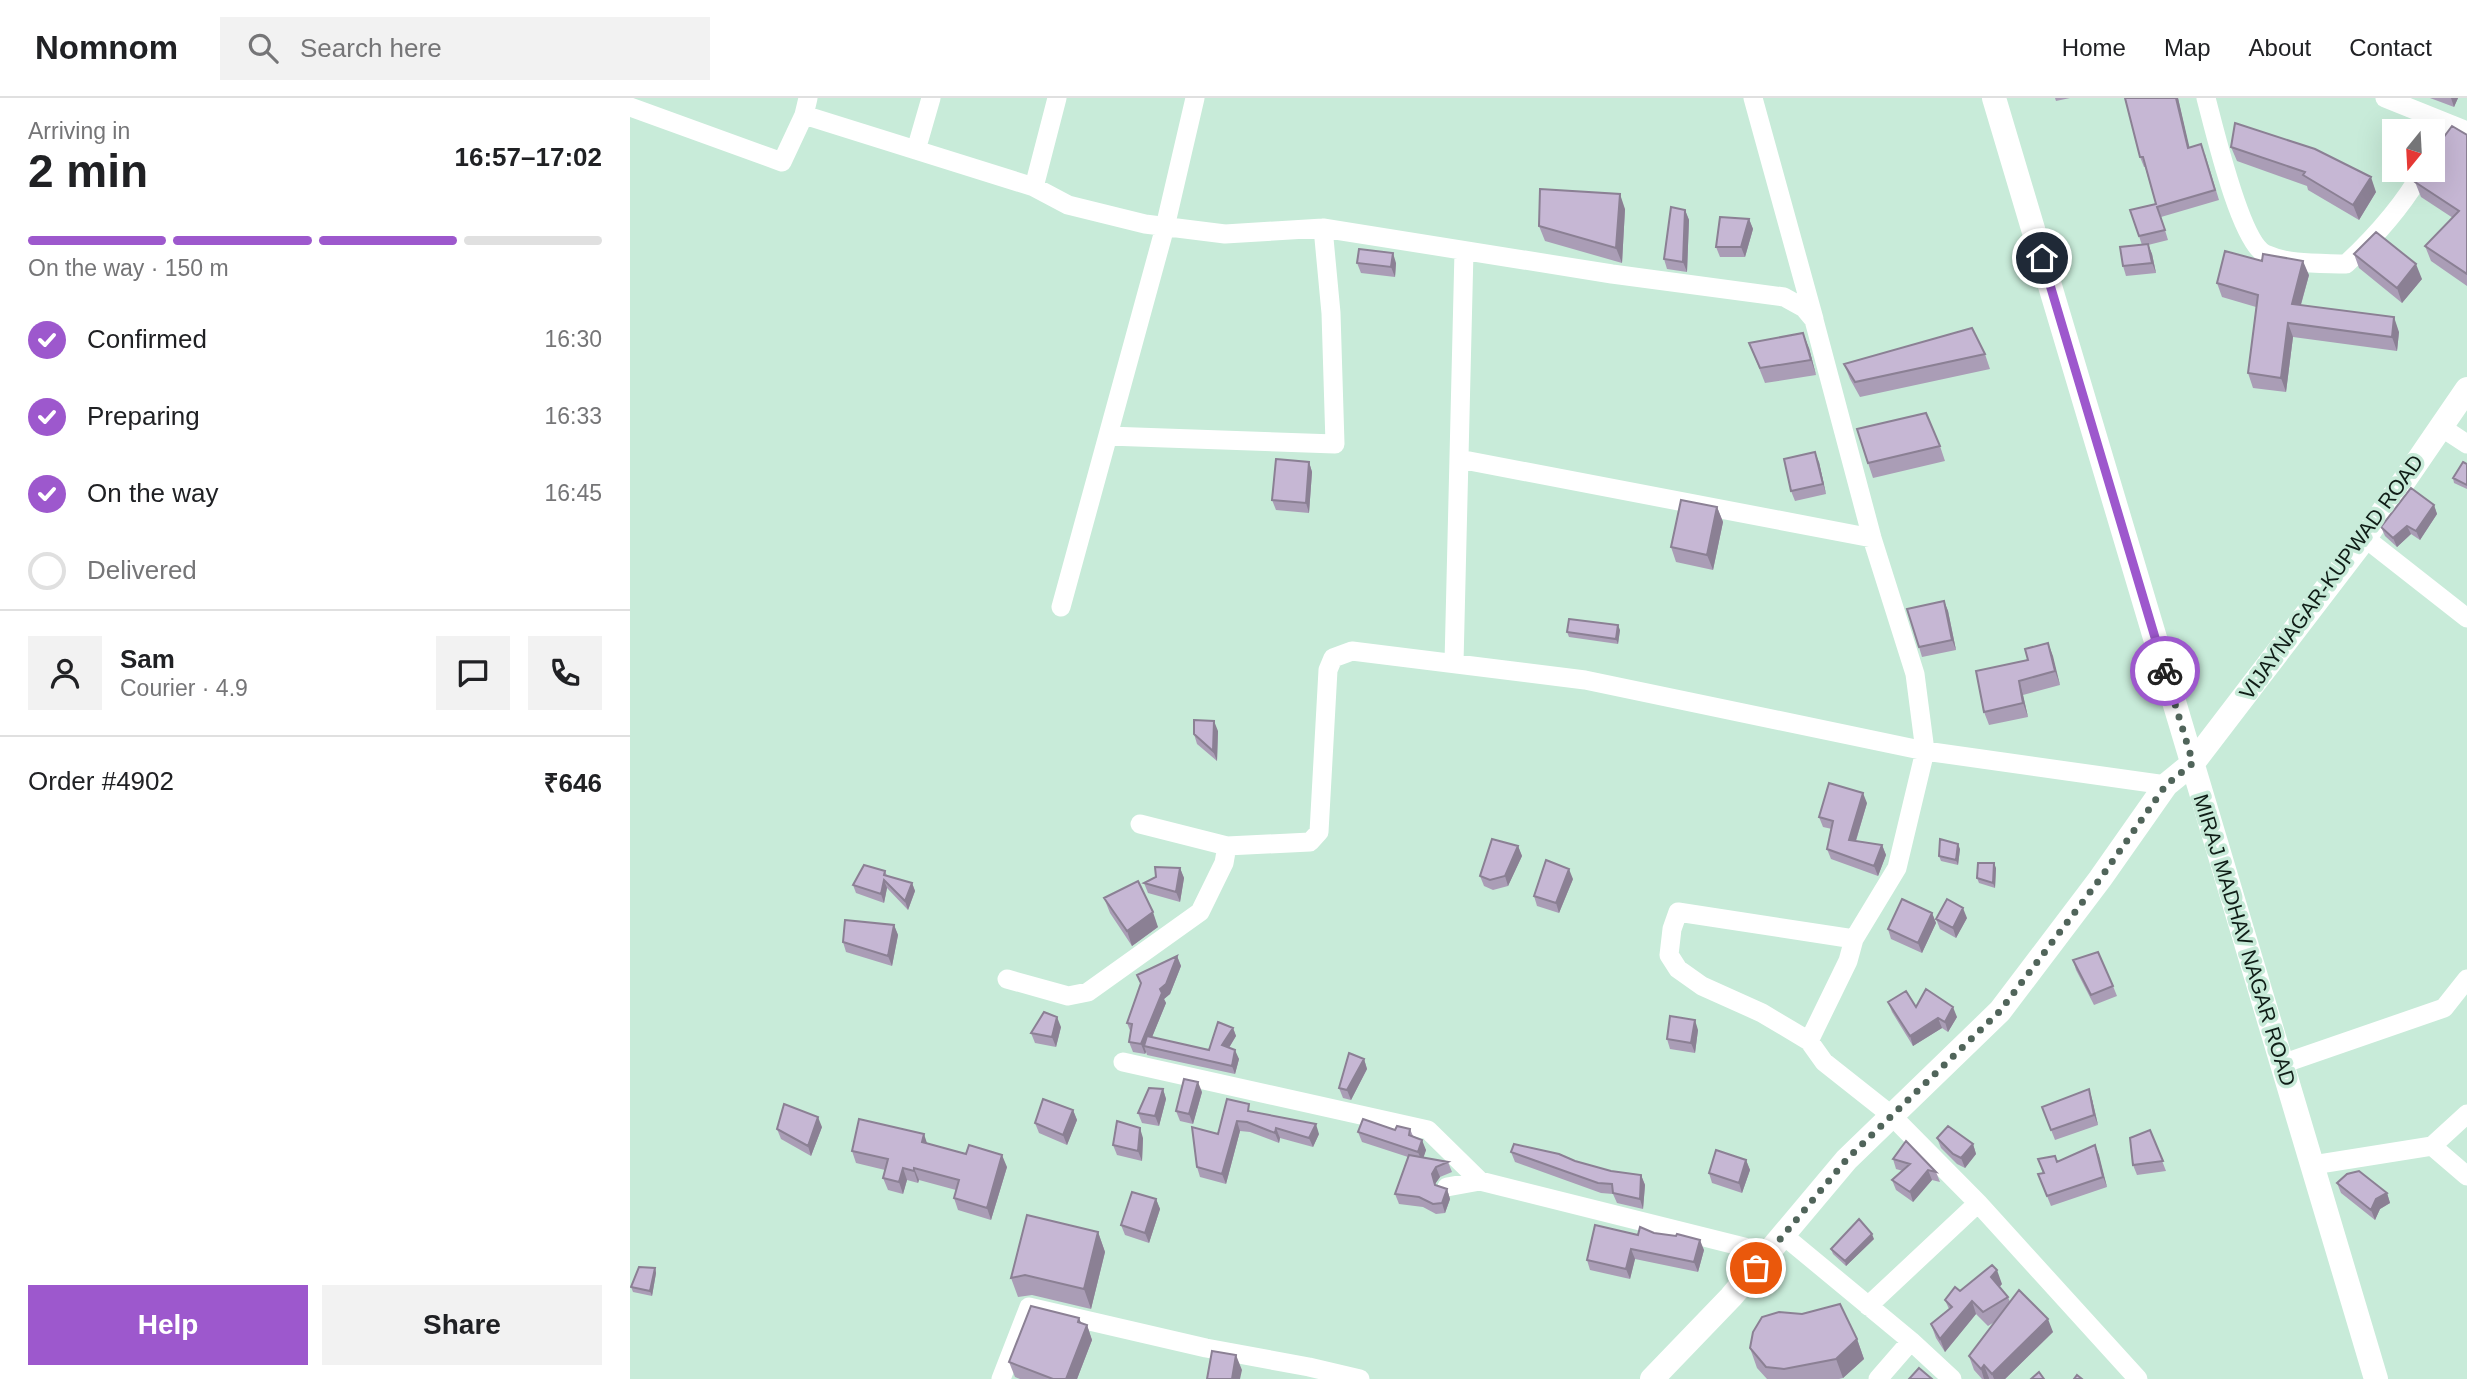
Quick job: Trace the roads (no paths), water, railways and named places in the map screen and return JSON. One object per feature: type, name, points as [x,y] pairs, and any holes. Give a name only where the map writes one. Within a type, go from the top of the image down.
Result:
[{"type":"street","points":[[916,150],[931,98]]},
{"type":"street","points":[[1034,187],[1057,98]]},
{"type":"street","points":[[1062,607],[1165,227],[1195,98]]},
{"type":"street","points":[[1753,98],[1871,537],[1915,674],[1926,751],[1897,868],[1854,939],[1848,961],[1809,1041]]},
{"type":"street","name":"MIRAJ MADHAV NAGAR ROAD","points":[[1994,98],[2376,1379]]},
{"type":"street","points":[[2206,98],[2246,231],[2264,253],[2301,263],[2346,264],[2377,235],[2416,182]]},
{"type":"street","points":[[2385,98],[2467,131]]},
{"type":"street","points":[[630,107],[782,162],[806,106],[916,150],[1034,187],[1068,205],[1145,225],[1225,234],[1323,228],[1612,274],[1784,297],[1804,309],[1814,320]]},
{"type":"street","points":[[2445,129],[2448,124]]},
{"type":"street","points":[[1108,436],[1335,444],[1331,313],[1323,228]]},
{"type":"street","points":[[1454,663],[1464,251]]},
{"type":"street","name":"VIJAYNAGAR-KUPWAD ROAD","points":[[1651,1379],[1731,1297],[1847,1159],[2000,1011],[2100,879],[2166,785],[2193,763],[2365,538],[2467,389]]},
{"type":"street","points":[[2441,426],[2467,444]]},
{"type":"street","points":[[1459,459],[1871,537]]},
{"type":"street","points":[[2365,538],[2467,618]]},
{"type":"street","points":[[1140,824],[1227,846],[1310,842],[1319,832],[1328,670],[1333,658],[1352,651],[1585,680],[1926,751],[2166,785]]},
{"type":"street","points":[[1007,979],[1069,996],[1088,992],[1200,912],[1224,863],[1227,846]]},
{"type":"street","points":[[1854,939],[1678,912],[1672,929],[1669,955],[1678,969],[1702,986],[1762,1013],[1809,1041],[1824,1062],[1891,1115],[1978,1203],[2138,1379]]},
{"type":"street","points":[[2282,1064],[2444,1008],[2463,992]]},
{"type":"street","points":[[1122,1062],[1428,1130],[1480,1181]]},
{"type":"street","points":[[2313,1165],[2432,1146],[2467,1114]]},
{"type":"street","points":[[2432,1146],[2467,1175]]},
{"type":"street","points":[[1447,1187],[1480,1181],[1776,1244],[1868,1306],[1952,1379]]},
{"type":"street","points":[[1868,1306],[1978,1203]]},
{"type":"street","points":[[1002,1379],[1029,1307],[1206,1348],[1360,1379]]},
{"type":"street","points":[[1878,1379],[1911,1341]]}]
